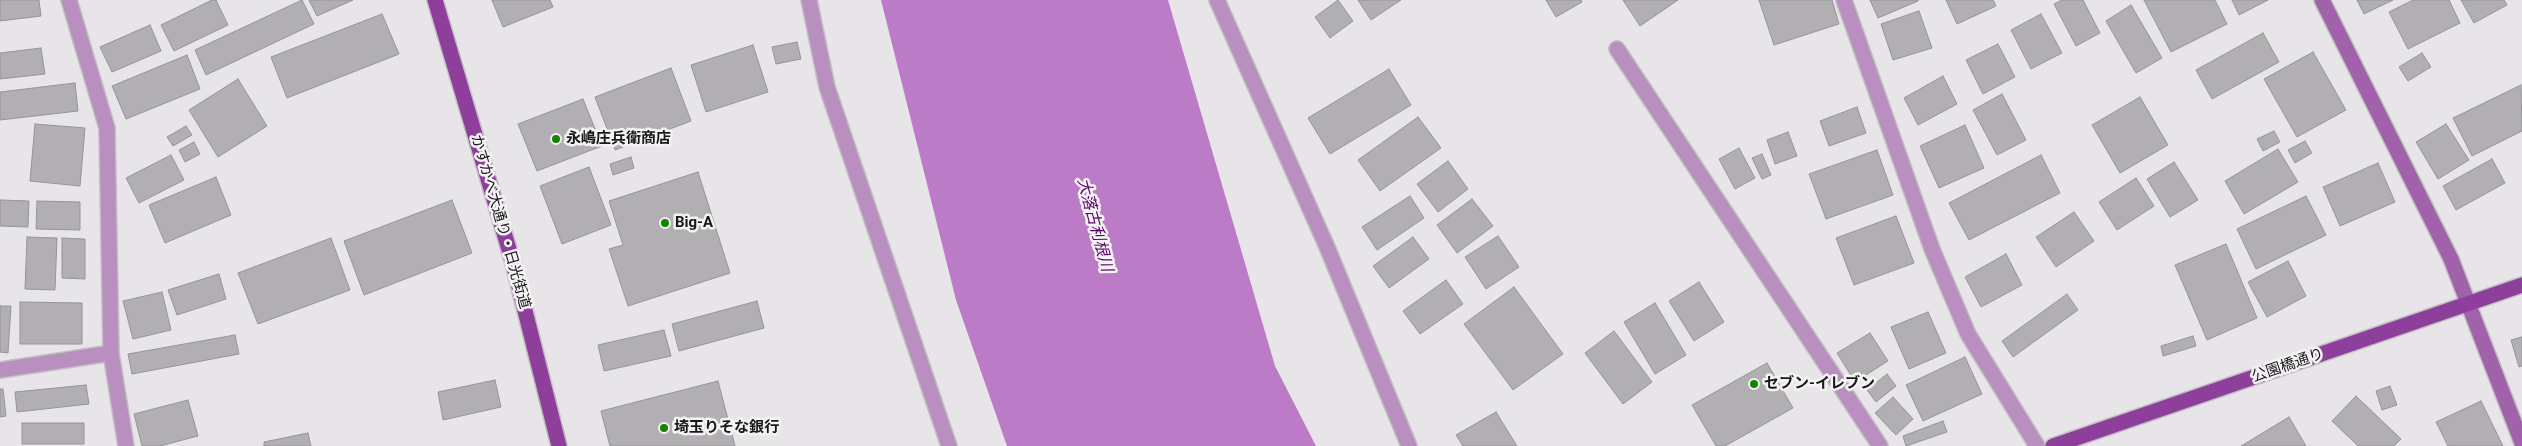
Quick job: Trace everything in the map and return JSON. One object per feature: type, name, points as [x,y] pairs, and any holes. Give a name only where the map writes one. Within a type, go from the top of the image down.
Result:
[{"type":"main road","name":"かすかべ大通り・日光街道","points":[[435,0],[513,263],[559,446]]},
{"type":"main road","name":"公園橋通り","points":[[2053,446],[2522,285]]},
{"type":"street","points":[[69,0],[107,128],[111,353],[126,446]]},
{"type":"street","points":[[809,0],[827,88],[949,446]]},
{"type":"street","points":[[1217,0],[1342,283],[1409,446]]},
{"type":"street","points":[[1844,0],[1932,249],[1968,334],[2037,446]]},
{"type":"street","points":[[2322,0],[2451,259],[2522,443]]},
{"type":"street","points":[[1617,49],[1880,446]]},
{"type":"street","points":[[0,370],[111,353]]},
{"type":"water","name":"大落古利根川","points":[[881,0],[1168,0],[1275,366],[1316,446],[1007,446],[956,300]]},
{"type":"building","points":[[0,0],[39,0],[41,16],[0,21]]},
{"type":"building","points":[[212,0],[216,0],[228,25],[174,51],[161,25]]},
{"type":"building","points":[[302,0],[314,24],[206,75],[195,50]]},
{"type":"building","points":[[309,0],[353,0],[317,16]]},
{"type":"building","points":[[492,0],[550,0],[553,7],[503,27]]},
{"type":"building","points":[[1338,0],[1353,21],[1330,38],[1315,17]]},
{"type":"building","points":[[1358,0],[1401,0],[1371,20]]},
{"type":"building","points":[[1546,0],[1581,0],[1582,2],[1556,17]]},
{"type":"building","points":[[1623,0],[1678,0],[1640,26]]},
{"type":"building","points":[[1759,0],[1832,0],[1839,24],[1774,45]]},
{"type":"building","points":[[1870,0],[1918,0],[1918,1],[1878,18]]},
{"type":"building","points":[[1946,0],[1993,0],[1996,6],[1957,24]]},
{"type":"building","points":[[2062,0],[2083,0],[2100,33],[2076,46],[2054,4]]},
{"type":"building","points":[[2144,0],[2215,0],[2227,24],[2171,52]]},
{"type":"building","points":[[2232,0],[2268,0],[2239,15]]},
{"type":"building","points":[[2357,0],[2393,0],[2364,14]]},
{"type":"building","points":[[2413,0],[2449,0],[2460,23],[2408,49],[2389,12]]},
{"type":"building","points":[[2461,0],[2504,0],[2507,5],[2474,23]]},
{"type":"building","points":[[2131,5],[2162,58],[2136,73],[2106,21]]},
{"type":"building","points":[[1919,11],[1932,48],[1893,60],[1881,24]]},
{"type":"building","points":[[382,14],[399,54],[287,98],[271,57]]},
{"type":"building","points":[[2041,14],[2062,53],[2031,69],[2011,30]]},
{"type":"building","points":[[150,25],[161,51],[112,72],[100,47]]},
{"type":"building","points":[[2263,33],[2279,62],[2212,99],[2196,70]]},
{"type":"building","points":[[797,42],[801,59],[776,64],[772,47]]},
{"type":"building","points":[[1998,44],[2015,77],[1983,94],[1966,60]]},
{"type":"building","points":[[753,45],[768,92],[706,112],[691,65]]},
{"type":"building","points":[[41,48],[45,74],[0,79],[0,53]]},
{"type":"building","points":[[2313,52],[2346,110],[2297,137],[2264,79]]},
{"type":"building","points":[[2422,53],[2431,67],[2408,81],[2399,67]]},
{"type":"building","points":[[187,55],[200,89],[126,119],[112,86]]},
{"type":"building","points":[[671,68],[691,121],[615,150],[595,97]]},
{"type":"building","points":[[1389,69],[1411,105],[1330,154],[1308,118]]},
{"type":"building","points":[[1943,76],[1957,104],[1918,125],[1904,98]]},
{"type":"building","points":[[238,79],[267,126],[218,157],[189,110]]},
{"type":"building","points":[[75,83],[78,111],[0,120],[0,92]]},
{"type":"building","points":[[2521,85],[2522,131],[2472,156],[2453,118]]},
{"type":"building","points":[[2002,94],[2026,140],[1997,155],[1973,110]]},
{"type":"building","points":[[2140,97],[2168,145],[2120,173],[2092,125]]},
{"type":"building","points":[[583,99],[602,146],[537,171],[518,124]]},
{"type":"building","points":[[1857,107],[1866,133],[1829,146],[1820,121]]},
{"type":"building","points":[[1418,117],[1441,148],[1380,191],[1358,160]]},
{"type":"building","points":[[35,124],[85,128],[80,186],[30,181]]},
{"type":"building","points":[[2446,124],[2469,160],[2438,179],[2416,142]]},
{"type":"building","points":[[1965,125],[1984,168],[1939,188],[1920,146]]},
{"type":"building","points":[[186,126],[192,135],[173,146],[167,137]]},
{"type":"building","points":[[2274,131],[2280,142],[2263,151],[2257,139]]},
{"type":"building","points":[[1788,132],[1797,156],[1775,164],[1767,140]]},
{"type":"building","points":[[2305,141],[2312,153],[2295,163],[2288,150]]},
{"type":"building","points":[[194,142],[200,154],[185,162],[179,150]]},
{"type":"building","points":[[1739,148],[1755,178],[1735,189],[1719,159]]},
{"type":"building","points":[[2278,149],[2298,182],[2244,214],[2225,181]]},
{"type":"building","points":[[1877,150],[1893,195],[1826,219],[1809,174]]},
{"type":"building","points":[[1762,154],[1771,175],[1762,179],[1752,158]]},
{"type":"building","points":[[171,155],[184,180],[139,203],[126,178]]},
{"type":"building","points":[[2041,155],[2060,193],[1969,240],[1949,203]]},
{"type":"building","points":[[631,157],[634,168],[613,175],[610,164]]},
{"type":"building","points":[[2492,159],[2505,183],[2456,210],[2443,186]]},
{"type":"building","points":[[1448,161],[1468,189],[1438,212],[1417,184]]},
{"type":"building","points":[[2174,162],[2198,200],[2170,217],[2147,179]]},
{"type":"building","points":[[2378,163],[2395,202],[2340,226],[2323,187]]},
{"type":"building","points":[[589,167],[611,225],[562,244],[540,186]]},
{"type":"building","name":"Big-A","points":[[698,172],[730,273],[628,306],[609,249],[623,245],[609,201]]},
{"type":"building","points":[[216,177],[231,215],[165,243],[149,205]]},
{"type":"building","points":[[2136,178],[2154,206],[2117,230],[2099,202]]},
{"type":"building","points":[[1410,196],[1424,218],[1377,250],[1362,227]]},
{"type":"building","points":[[2306,196],[2326,235],[2256,269],[2237,229]]},
{"type":"building","points":[[1472,199],[1493,226],[1457,253],[1437,225]]},
{"type":"building","points":[[0,200],[29,201],[28,227],[0,226]]},
{"type":"building","points":[[452,200],[472,253],[364,295],[344,241]]},
{"type":"building","points":[[37,201],[80,202],[80,230],[36,229]]},
{"type":"building","points":[[2074,212],[2094,241],[2056,267],[2036,237]]},
{"type":"building","points":[[1896,216],[1914,263],[1854,285],[1836,238]]},
{"type":"building","points":[[1498,236],[1519,267],[1486,289],[1465,257]]},
{"type":"building","points":[[27,237],[57,238],[55,290],[25,289]]},
{"type":"building","points":[[1413,237],[1429,259],[1389,288],[1373,266]]},
{"type":"building","points":[[62,238],[85,239],[85,279],[62,278]]},
{"type":"building","points":[[331,238],[350,290],[258,324],[238,273]]},
{"type":"building","points":[[2226,244],[2257,318],[2207,340],[2175,265]]},
{"type":"building","points":[[2006,254],[2022,285],[1981,307],[1965,277]]},
{"type":"building","points":[[2288,261],[2306,296],[2267,317],[2248,282]]},
{"type":"building","points":[[219,274],[226,299],[177,315],[168,290]]},
{"type":"building","points":[[1446,280],[1463,304],[1420,334],[1403,311]]},
{"type":"building","points":[[1699,282],[1724,322],[1694,341],[1669,301]]},
{"type":"building","points":[[1514,287],[1563,354],[1513,390],[1464,324]]},
{"type":"building","points":[[162,292],[171,330],[133,339],[123,301]]},
{"type":"building","points":[[2067,294],[2078,310],[2013,357],[2002,341]]},
{"type":"building","points":[[757,301],[764,328],[679,351],[672,324]]},
{"type":"building","points":[[20,302],[82,303],[82,344],[20,344]]},
{"type":"building","points":[[1655,303],[1686,355],[1655,374],[1624,322]]},
{"type":"building","points":[[0,306],[11,306],[8,353],[0,352]]},
{"type":"building","points":[[1928,312],[1946,353],[1909,369],[1891,327]]},
{"type":"building","points":[[664,330],[671,356],[604,371],[598,345]]},
{"type":"building","points":[[1614,331],[1652,382],[1623,404],[1585,353]]},
{"type":"building","points":[[1870,333],[1888,361],[1855,382],[1837,353]]},
{"type":"building","points":[[235,335],[239,354],[132,374],[128,354]]},
{"type":"building","points":[[2193,336],[2196,346],[2163,356],[2161,346]]},
{"type":"building","points":[[2522,337],[2522,366],[2519,367],[2511,340]]},
{"type":"building","points":[[1965,357],[1982,394],[1923,421],[1906,385]]},
{"type":"building","name":"セブン-イレブン","points":[[1767,363],[1793,408],[1725,446],[1716,446],[1692,405]]},
{"type":"building","points":[[1887,374],[1896,386],[1876,402],[1867,390]]},
{"type":"building","points":[[495,380],[501,407],[443,420],[438,392]]},
{"type":"building","points":[[718,381],[735,446],[610,446],[601,411]]},
{"type":"building","points":[[86,385],[89,404],[17,412],[15,392]]},
{"type":"building","points":[[2390,386],[2397,405],[2382,410],[2376,391]]},
{"type":"building","points":[[0,389],[3,389],[6,416],[0,417]]},
{"type":"building","points":[[2356,396],[2401,439],[2394,446],[2358,446],[2332,421]]},
{"type":"building","points":[[1893,397],[1913,419],[1896,435],[1875,413]]},
{"type":"building","points":[[188,400],[198,436],[160,446],[142,446],[134,414]]},
{"type":"building","points":[[2481,401],[2503,446],[2448,446],[2436,422]]},
{"type":"building","points":[[1496,412],[1517,446],[1463,446],[1456,435]]},
{"type":"building","points":[[2289,417],[2306,446],[2241,446]]},
{"type":"building","points":[[1943,421],[1947,432],[1906,446],[1903,436]]},
{"type":"building","points":[[22,423],[84,423],[84,444],[22,444]]},
{"type":"building","points":[[308,433],[311,446],[264,446],[264,442]]},
{"type":"place","name":"永嶋庄兵衛商店","points":[[556,139]]},
{"type":"place","name":"Big-A","points":[[665,223]]},
{"type":"place","name":"セブン-イレブン","points":[[1754,384]]},
{"type":"place","name":"埼玉りそな銀行","points":[[664,428]]}]
